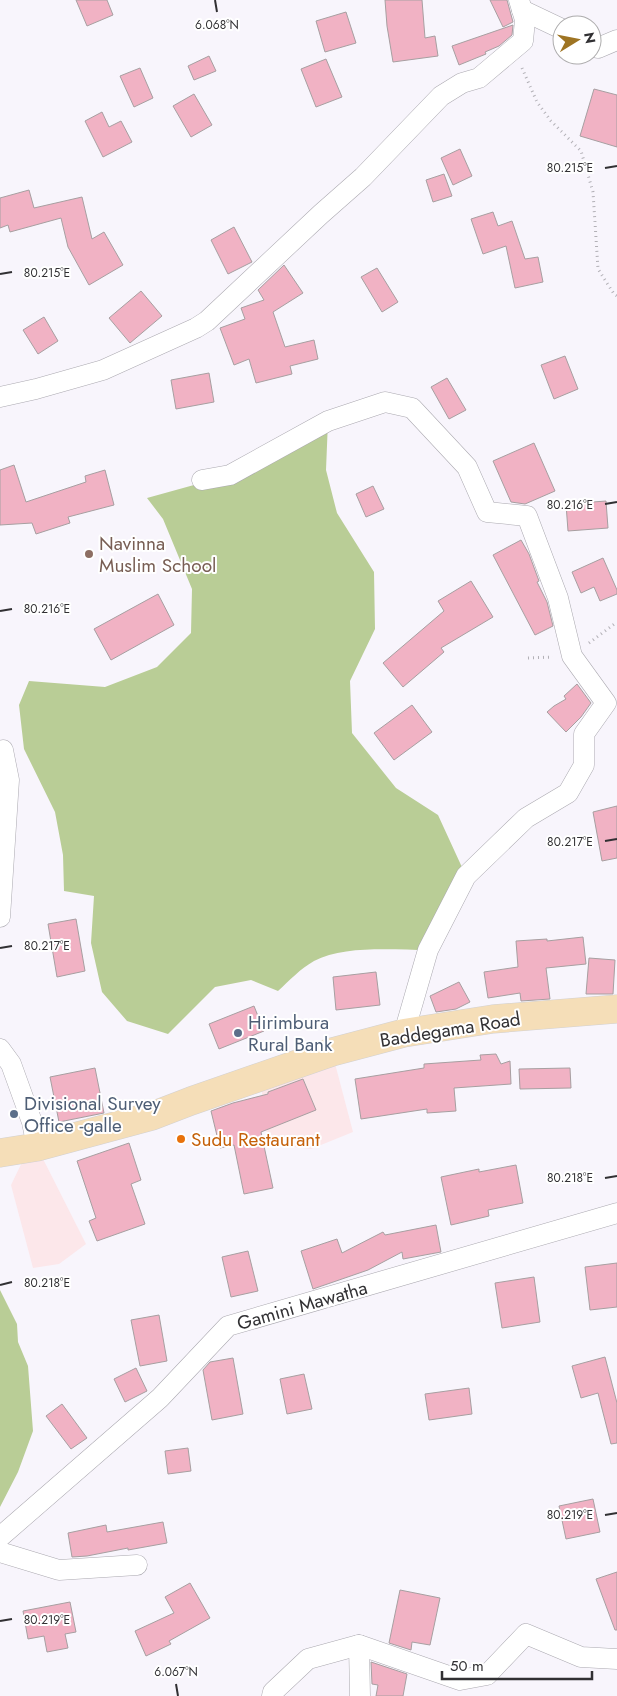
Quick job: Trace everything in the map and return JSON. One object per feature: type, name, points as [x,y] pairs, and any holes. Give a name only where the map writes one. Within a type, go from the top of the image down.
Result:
[{"type":"main road","name":"Baddegama Road","points":[[0,1153],[37,1147],[152,1116],[332,1052],[404,1033],[493,1019],[617,1009]]},
{"type":"street","points":[[520,5],[552,23]]},
{"type":"street","points":[[0,397],[103,370],[196,328],[207,321],[363,177],[441,96],[462,83],[479,78],[523,41],[525,20],[520,5]]},
{"type":"street","points":[[602,46],[617,40]]},
{"type":"street","points":[[202,480],[230,475],[328,421],[385,402],[412,408],[467,467],[487,512],[527,516],[558,598],[572,656],[606,703],[584,734],[584,765],[568,792],[526,818],[466,876],[428,950],[404,1033]]},
{"type":"street","points":[[0,750],[3,750],[9,780],[0,917]]},
{"type":"street","points":[[0,1049],[11,1064],[32,1122],[37,1147]]},
{"type":"street","name":"Gamini Mawatha","points":[[0,1536],[160,1398],[228,1326],[617,1212]]},
{"type":"street","points":[[0,1552],[59,1570],[137,1565]]},
{"type":"street","points":[[272,1696],[273,1692],[308,1659],[359,1645],[460,1680],[488,1675],[526,1634],[581,1657],[615,1657]]},
{"type":"street","points":[[359,1645],[360,1696]]},
{"type":"path","points":[[514,49],[537,102],[552,121],[581,151],[593,192],[598,269],[617,296]]},
{"type":"path","points":[[572,656],[617,622]]},
{"type":"shaded area","points":[[332,1052],[353,1132],[311,1149],[268,1144],[260,1077]]},
{"type":"shaded area","points":[[37,1147],[86,1244],[59,1264],[33,1268],[11,1185],[29,1148]]},
{"type":"green space","points":[[328,421],[326,470],[337,513],[374,572],[375,629],[350,681],[352,733],[396,788],[438,815],[466,876],[428,950],[354,950],[326,956],[304,968],[278,991],[251,980],[215,987],[168,1034],[127,1021],[102,992],[91,943],[94,896],[64,891],[63,855],[55,812],[24,749],[19,705],[29,681],[105,687],[157,667],[191,633],[192,589],[163,519],[147,498],[230,475]]},
{"type":"green space","points":[[0,1290],[17,1324],[18,1342],[28,1366],[33,1431],[18,1472],[0,1507]]},
{"type":"building","points":[[76,0],[107,0],[113,15],[87,26]]},
{"type":"building","points":[[385,0],[422,0],[425,38],[435,36],[438,56],[393,62]]},
{"type":"building","points":[[490,0],[507,0],[513,22],[503,27]]},
{"type":"building","points":[[346,12],[356,43],[325,52],[316,21]]},
{"type":"building","points":[[513,25],[512,35],[499,46],[485,52],[486,54],[459,65],[452,46]]},
{"type":"building","points":[[209,56],[216,71],[194,80],[188,66]]},
{"type":"building","points":[[326,59],[342,97],[316,107],[301,69]]},
{"type":"building","points":[[140,68],[153,98],[134,107],[120,76]]},
{"type":"building","points":[[594,89],[617,95],[617,147],[580,136]]},
{"type":"building","points":[[194,94],[212,125],[191,137],[173,106]]},
{"type":"building","points":[[102,112],[109,127],[121,121],[132,142],[103,157],[85,121]]},
{"type":"building","points":[[460,149],[472,176],[453,185],[441,158]]},
{"type":"building","points":[[444,174],[452,196],[433,202],[426,180]]},
{"type":"building","points":[[29,190],[34,208],[82,197],[92,239],[104,232],[123,265],[89,285],[68,247],[61,218],[10,232],[8,225],[0,228],[0,198]]},
{"type":"building","points":[[493,212],[498,226],[512,221],[525,259],[538,257],[543,282],[515,288],[506,246],[483,254],[471,219]]},
{"type":"building","points":[[234,227],[252,262],[228,274],[211,240]]},
{"type":"building","points":[[284,265],[303,293],[273,312],[285,347],[314,340],[318,359],[290,366],[292,374],[256,383],[249,359],[234,365],[220,328],[245,319],[241,308],[264,300],[258,290]]},
{"type":"building","points":[[377,268],[398,302],[382,312],[361,277]]},
{"type":"building","points":[[141,291],[162,316],[130,343],[109,318]]},
{"type":"building","points":[[44,317],[58,341],[38,354],[23,330]]},
{"type":"building","points":[[565,356],[578,389],[554,399],[541,365]]},
{"type":"building","points":[[209,373],[214,402],[176,409],[171,380]]},
{"type":"building","points":[[447,378],[466,410],[449,419],[431,387]]},
{"type":"building","points":[[534,443],[555,491],[525,504],[511,502],[493,461]]},
{"type":"building","points":[[14,465],[26,502],[86,482],[85,476],[105,470],[114,505],[68,517],[70,523],[36,534],[32,523],[0,525],[0,470]]},
{"type":"building","points":[[373,486],[384,509],[366,517],[356,494]]},
{"type":"building","points":[[606,501],[608,528],[568,531],[566,504]]},
{"type":"building","points":[[521,540],[529,554],[539,581],[537,582],[547,602],[553,626],[535,635],[493,555]]},
{"type":"building","points":[[603,558],[617,594],[600,601],[594,587],[581,593],[572,572]]},
{"type":"building","points":[[471,581],[493,617],[441,648],[444,652],[403,687],[383,663],[444,611],[438,601]]},
{"type":"building","points":[[158,594],[174,625],[111,660],[94,629]]},
{"type":"building","points":[[577,684],[591,703],[581,717],[566,732],[547,712],[566,699],[564,696]]},
{"type":"building","points":[[412,705],[432,732],[394,760],[374,733]]},
{"type":"building","points":[[617,806],[617,858],[602,861],[593,812]]},
{"type":"building","points":[[76,919],[85,971],[57,977],[48,924]]},
{"type":"building","points":[[583,937],[586,964],[546,968],[550,999],[521,1001],[520,993],[488,998],[484,972],[518,967],[516,941],[547,939],[547,941]]},
{"type":"building","points":[[589,958],[615,960],[613,994],[586,994]]},
{"type":"building","points":[[376,972],[380,1005],[336,1010],[333,977]]},
{"type":"building","points":[[459,982],[470,1002],[456,1009],[436,1012],[430,996]]},
{"type":"building","points":[[254,1006],[264,1031],[219,1049],[209,1024]]},
{"type":"building","points":[[496,1054],[501,1064],[510,1061],[511,1084],[454,1088],[456,1111],[427,1113],[427,1109],[361,1119],[355,1079],[424,1068],[424,1064],[481,1060],[480,1055]]},
{"type":"building","points":[[95,1068],[104,1113],[59,1122],[50,1077]]},
{"type":"building","points":[[570,1068],[571,1088],[520,1089],[519,1069]]},
{"type":"building","points":[[303,1079],[316,1110],[261,1132],[273,1188],[244,1194],[234,1145],[220,1148],[211,1111],[268,1094],[268,1092]]},
{"type":"building","points":[[129,1143],[141,1180],[131,1184],[145,1224],[97,1241],[89,1221],[96,1218],[77,1161]]},
{"type":"building","points":[[516,1165],[523,1203],[488,1210],[489,1216],[451,1225],[441,1177],[479,1169],[479,1172]]},
{"type":"building","points":[[436,1225],[441,1252],[403,1259],[402,1252],[368,1270],[313,1289],[301,1251],[337,1239],[342,1253],[383,1232],[385,1235]]},
{"type":"building","points":[[248,1251],[258,1291],[231,1297],[222,1257]]},
{"type":"building","points":[[617,1263],[617,1307],[590,1310],[585,1267]]},
{"type":"building","points":[[534,1277],[540,1322],[502,1328],[495,1283]]},
{"type":"building","points":[[159,1315],[167,1361],[140,1366],[131,1320]]},
{"type":"building","points":[[605,1357],[617,1403],[617,1443],[611,1444],[598,1393],[581,1398],[572,1366]]},
{"type":"building","points":[[233,1358],[243,1414],[212,1420],[203,1370],[210,1362]]},
{"type":"building","points":[[136,1368],[147,1391],[125,1402],[114,1379]]},
{"type":"building","points":[[304,1374],[312,1409],[287,1414],[280,1379]]},
{"type":"building","points":[[469,1388],[472,1414],[429,1420],[425,1394]]},
{"type":"building","points":[[62,1404],[87,1438],[71,1449],[46,1416]]},
{"type":"building","points":[[188,1448],[191,1471],[168,1474],[165,1451]]},
{"type":"building","points":[[593,1499],[600,1532],[566,1539],[559,1506]]},
{"type":"building","points":[[163,1522],[167,1543],[72,1557],[68,1533],[106,1525],[107,1532]]},
{"type":"building","points":[[617,1572],[617,1630],[615,1630],[596,1579]]},
{"type":"building","points":[[190,1583],[210,1618],[169,1641],[171,1644],[146,1656],[135,1631],[174,1613],[165,1597]]},
{"type":"building","points":[[400,1590],[440,1598],[430,1645],[412,1642],[411,1650],[389,1643]]},
{"type":"building","points":[[70,1602],[76,1632],[65,1634],[68,1648],[47,1652],[44,1636],[28,1639],[23,1611]]},
{"type":"building","points":[[371,1662],[407,1674],[403,1696],[376,1696],[378,1685],[372,1684]]},
{"type":"place","name":"Navinna Muslim School","points":[[89,554]]},
{"type":"place","name":"Hirimbura Rural Bank","points":[[238,1033]]},
{"type":"place","name":"Divisional Survey Office -galle","points":[[14,1114]]},
{"type":"place","name":"Sudu Restaurant","points":[[181,1139]]}]
